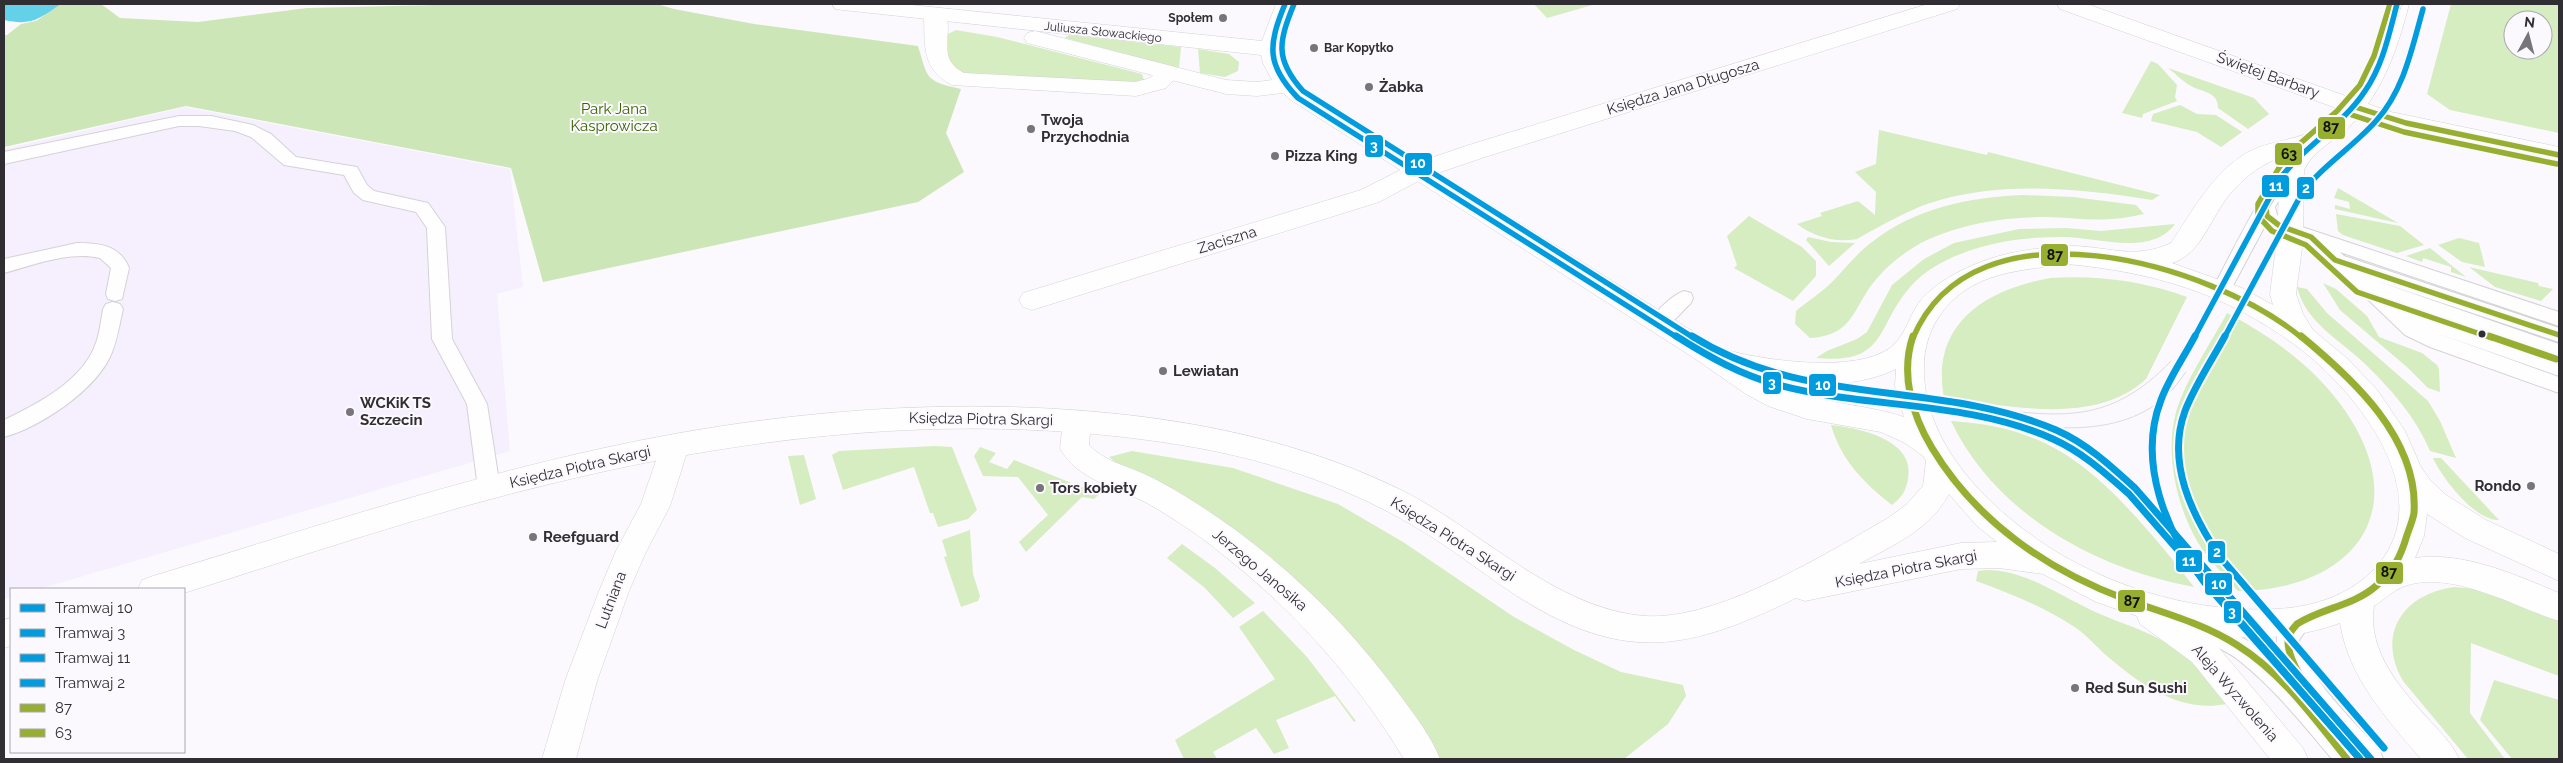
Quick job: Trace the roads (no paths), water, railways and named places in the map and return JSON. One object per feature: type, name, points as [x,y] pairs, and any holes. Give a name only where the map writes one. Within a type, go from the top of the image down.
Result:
[{"type":"street","name":"Juliusza Słowackiego","points":[[843,4],[1270,49]]},
{"type":"street","points":[[1286,4],[1272,38],[1270,49],[1275,68],[1287,85],[1299,95],[1704,350],[1769,395],[1789,403],[1900,426],[1920,437],[1962,492],[1990,520],[2024,546],[2061,570],[2124,598],[2168,612],[2231,623],[2274,623],[2302,620],[2328,613],[2399,573],[2409,572],[2433,571],[2460,574],[2509,587],[2559,607]]},
{"type":"street","name":"Księdza Jana Długosza","points":[[1418,171],[1949,4]]},
{"type":"street","name":"Świętej Barbary","points":[[2068,4],[2406,124],[2559,155]]},
{"type":"street","points":[[2309,342],[2293,322],[2283,300],[2301,233],[2291,178],[2298,156],[2355,107],[2374,78],[2399,4]]},
{"type":"street","name":"Juliusza Słowackiego","points":[[936,14],[1234,88],[1257,89],[1287,85]]},
{"type":"street","points":[[936,14],[939,66],[946,74],[960,80],[1136,89],[1158,83],[1169,73]]},
{"type":"street","points":[[1704,350],[1746,365],[1784,372],[1825,374],[1887,361],[1904,352],[1922,318],[1936,299],[1955,283],[1985,268],[2020,259],[2050,256],[2145,260],[2176,252],[2185,243],[2221,188],[2246,165],[2270,152],[2323,135]]},
{"type":"street","name":"Zaciszna","points":[[1032,300],[1370,196],[1418,171]]},
{"type":"street","points":[[2118,259],[2172,272],[2221,290],[2260,310],[2309,342],[2351,379],[2374,406],[2393,435],[2413,480],[2422,492],[2448,513],[2559,568]]},
{"type":"street","points":[[1912,340],[1908,364],[1909,391],[1917,419],[1935,455]]},
{"type":"street","name":"Księdza Piotra Skargi","points":[[156,588],[489,488],[603,459],[810,424],[896,417],[994,417],[1077,422],[1195,435],[1252,448],[1328,472],[1373,491],[1427,519],[1541,594],[1572,611],[1606,623],[1639,629],[1674,629],[1707,620],[1779,594],[1961,556],[2010,556],[2061,570]]},
{"type":"street","name":"Jerzego Janosika","points":[[1077,422],[1074,448],[1082,460],[1140,485],[1198,520],[1263,570],[1320,622],[1380,693],[1423,759]]},
{"type":"street","name":"Lutniana","points":[[559,759],[581,681],[614,591],[631,551],[655,506],[675,446]]},
{"type":"street","name":"Księdza Piotra Skargi","points":[[1779,594],[1896,528],[1923,507],[1932,498],[1940,481],[1935,455]]},
{"type":"street","points":[[2406,464],[2412,494],[2413,522],[2400,560],[2370,591],[2356,624],[2369,666],[2379,683],[2442,759]]},
{"type":"street","name":"Aleja Wyzwolenia","points":[[2124,598],[2173,628],[2203,652],[2291,759]]},
{"type":"lane","points":[[4,158],[180,121],[200,119],[228,124],[263,136],[289,161],[334,166],[351,171],[360,189],[369,196],[422,207],[436,226],[442,339],[477,404],[489,488]]},
{"type":"lane","points":[[2221,290],[2285,172],[2298,156]]},
{"type":"lane","points":[[2266,208],[2266,213],[2272,220],[2301,233],[2559,319]]},
{"type":"lane","points":[[2301,233],[2335,260],[2412,330],[2428,338],[2559,385]]},
{"type":"lane","points":[[4,266],[67,251],[95,249],[114,256],[120,268],[106,345],[89,372],[62,396],[27,418],[4,429]]},
{"type":"lane","points":[[2335,260],[2559,335]]},
{"type":"lane","points":[[2360,284],[2559,351]]},
{"type":"lane","points":[[1659,322],[1684,298]]},
{"type":"lane","points":[[2387,309],[2559,368]]},
{"type":"lane","points":[[2168,612],[2219,634],[2264,665],[2347,759]]},
{"type":"lane","points":[[2302,620],[2294,626],[2288,637],[2289,650],[2294,664],[2306,684],[2371,759]]},
{"type":"water","points":[[4,4],[61,4],[34,20],[13,22],[4,20]]},
{"type":"tram line","name":"3","points":[[1285,4],[1275,31],[1272,54],[1274,65],[1279,75],[1298,98],[1712,359],[1749,375],[1787,387],[1832,396],[1968,414],[2012,424],[2053,439],[2093,462],[2129,494],[2360,759]]},
{"type":"tram line","name":"10","points":[[1294,4],[1284,29],[1281,50],[1282,60],[1286,70],[1303,91],[1717,352],[1761,370],[1788,378],[1835,387],[1972,405],[2016,415],[2057,431],[2097,454],[2135,488],[2371,759]]},
{"type":"tram line","name":"11","points":[[2360,759],[2213,592],[2189,561],[2178,543],[2162,504],[2153,463],[2153,442],[2155,421],[2161,400],[2279,180],[2297,158],[2348,112],[2365,91],[2383,55],[2397,4]]},
{"type":"tram line","name":"2","points":[[2384,748],[2220,557],[2203,531],[2189,504],[2181,475],[2179,444],[2185,411],[2302,193],[2328,164],[2376,121],[2394,96],[2406,68],[2423,9]]},
{"type":"tram line","points":[[1981,407],[2036,413],[2060,414],[2083,412],[2106,406],[2127,396],[2149,382],[2171,361]]},
{"type":"tram line","points":[[1966,417],[2043,427],[2070,428],[2122,421],[2145,411],[2166,396],[2186,372]]},
{"type":"place","name":"Społem","points":[[1223,18]]},
{"type":"place","name":"Bar Kopytko","points":[[1314,48]]},
{"type":"place","name":"Żabka","points":[[1369,87]]},
{"type":"place","name":"Twoja Przychodnia","points":[[1031,129]]},
{"type":"place","name":"Pizza King","points":[[1275,156]]},
{"type":"place","name":"Lewiatan","points":[[1163,371]]},
{"type":"place","name":"WCKiK TS Szczecin","points":[[350,412]]},
{"type":"place","name":"Rondo","points":[[2531,486]]},
{"type":"place","name":"Tors kobiety","points":[[1040,488]]},
{"type":"place","name":"Reefguard","points":[[533,537]]},
{"type":"place","name":"Red Sun Sushi","points":[[2075,688]]},
{"type":"park label","name":"Park Jana Kasprowicza","points":[[614,118]]}]
